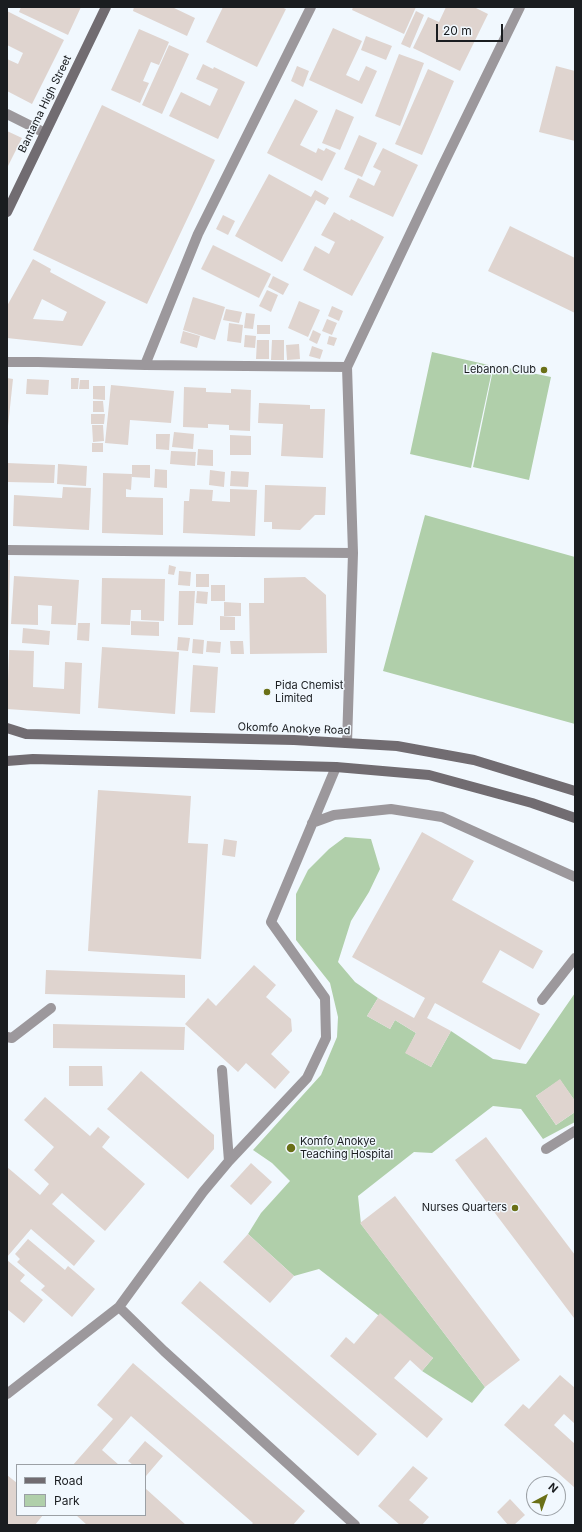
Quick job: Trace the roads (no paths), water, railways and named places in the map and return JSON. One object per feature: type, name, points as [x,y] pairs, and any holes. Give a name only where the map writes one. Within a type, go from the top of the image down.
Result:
[{"type":"main road","name":"Bantama High Street","points":[[7,212],[106,7]]},
{"type":"main road","name":"Okomfo Anokye Road","points":[[7,728],[26,734],[347,743],[397,746],[474,760],[575,791]]},
{"type":"main road","points":[[7,761],[33,759],[336,767],[429,775],[532,803],[575,818]]},
{"type":"street","points":[[145,365],[198,234],[311,7]]},
{"type":"street","points":[[347,743],[353,553],[347,367],[442,166],[520,7]]},
{"type":"street","points":[[7,114],[44,133]]},
{"type":"street","points":[[7,362],[347,367]]},
{"type":"street","points":[[7,550],[353,553]]},
{"type":"street","points":[[7,1394],[119,1307],[203,1192],[229,1161],[307,1078],[326,1038],[325,998],[271,922],[336,767]]},
{"type":"street","points":[[312,823],[334,815],[390,809],[442,817],[575,877]]},
{"type":"street","points":[[542,1000],[575,958]]},
{"type":"street","points":[[7,1037],[12,1038],[51,1008]]},
{"type":"street","points":[[222,1070],[229,1161]]},
{"type":"street","points":[[546,1149],[575,1131]]},
{"type":"street","points":[[119,1307],[164,1351],[355,1525]]},
{"type":"place","name":"Lebanon Club","points":[[544,370]]},
{"type":"place","name":"Pida Chemist Limited","points":[[267,692]]},
{"type":"place","name":"Komfo Anokye Teaching Hospital","points":[[291,1148]]},
{"type":"place","name":"Nurses Quarters","points":[[515,1208]]}]
